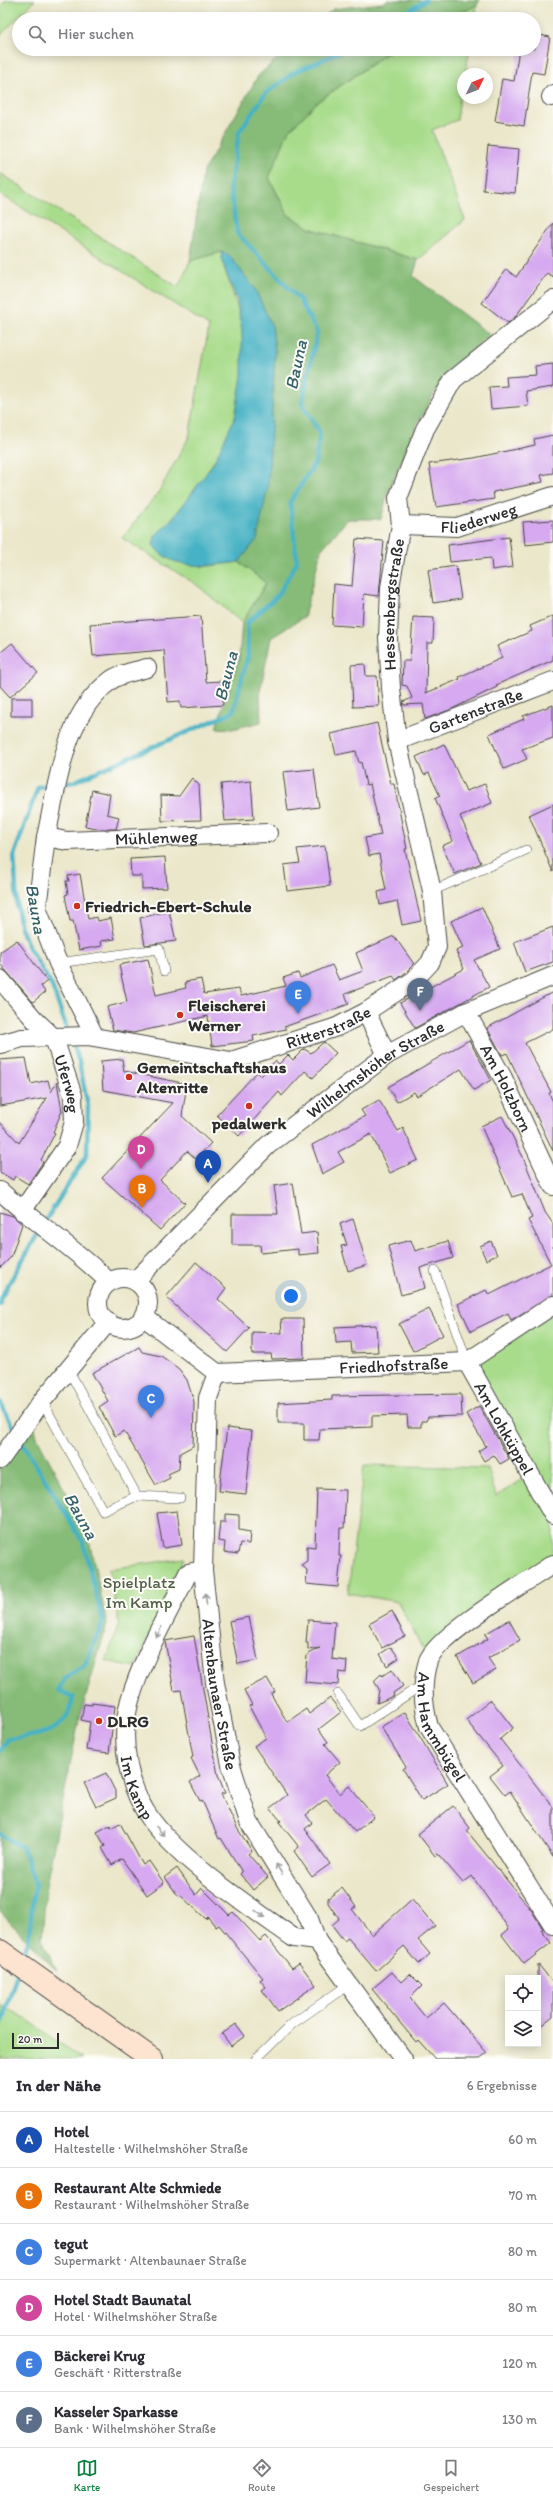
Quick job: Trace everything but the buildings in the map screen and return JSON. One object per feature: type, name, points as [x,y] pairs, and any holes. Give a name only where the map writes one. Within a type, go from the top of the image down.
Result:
[{"type":"main road","points":[[0,1951],[152,2059]]},
{"type":"street","name":"Hessenbergstraße","points":[[430,963],[438,947],[432,891],[397,741],[390,688],[388,638],[390,587],[401,525],[398,498],[425,429],[453,380],[553,300]]},
{"type":"street","name":"Fliederweg","points":[[401,525],[457,527],[553,496]]},
{"type":"street","points":[[89,1037],[37,908],[46,837],[61,770],[72,731],[86,707],[110,680],[147,668]]},
{"type":"street","name":"Gartenstraße","points":[[397,741],[553,681]]},
{"type":"street","name":"Mühlenweg","points":[[46,837],[67,841],[268,832]]},
{"type":"street","name":"Ritterstraße","points":[[0,1044],[22,1038],[89,1037],[232,1061],[337,1026],[366,1012],[414,980],[430,963]]},
{"type":"street","name":"Wilhelmshöher Straße","points":[[135,1281],[268,1145],[387,1055],[466,1012],[553,976]]},
{"type":"street","points":[[0,979],[34,1019],[58,1038]]},
{"type":"street","points":[[366,1012],[387,1055]]},
{"type":"street","name":"Am Holzborn","points":[[466,1012],[503,1078],[553,1186]]},
{"type":"street","name":"Uferweg","points":[[22,1211],[41,1186],[67,1146],[74,1122],[73,1096],[58,1038]]},
{"type":"street","points":[[0,1191],[36,1223],[94,1267],[109,1282]]},
{"type":"street","points":[[121,1278],[135,1281],[144,1291],[148,1303],[144,1317],[135,1326],[117,1328],[99,1313],[97,1304],[100,1292],[109,1282],[121,1278]]},
{"type":"street","name":"Friedhofstraße","points":[[217,1373],[467,1362],[553,1305]]},
{"type":"street","points":[[144,1317],[217,1373]]},
{"type":"street","points":[[2,1458],[37,1408],[108,1322]]},
{"type":"street","name":"Am Lohküppel","points":[[467,1362],[553,1515]]},
{"type":"street","name":"Altenbaunaer Straße","points":[[217,1373],[208,1398],[203,1570],[215,1682],[231,1765],[250,1822],[308,1919],[317,1941],[403,2059]]},
{"type":"street","name":"Am Hammbügel","points":[[553,1564],[456,1629],[428,1659],[423,1705],[429,1727],[553,1925]]},
{"type":"street","name":"Im Kamp","points":[[203,1570],[188,1573],[148,1656],[130,1699],[124,1727],[125,1752],[136,1791],[151,1820],[176,1848],[294,1938],[317,1941]]},
{"type":"lane","points":[[432,891],[526,850]]},
{"type":"lane","points":[[58,963],[159,949],[164,971]]},
{"type":"lane","points":[[435,1271],[467,1362]]},
{"type":"lane","points":[[68,1369],[137,1496]]},
{"type":"lane","points":[[37,1408],[103,1511],[137,1496],[180,1498]]},
{"type":"lane","points":[[338,1694],[360,1726],[414,1690],[424,1687]]},
{"type":"lane","points":[[256,2059],[292,2024],[348,1985]]},
{"type":"green space","points":[[6,0],[35,0],[23,12],[12,12],[12,24],[0,36],[0,7]]},
{"type":"green space","points":[[387,0],[480,0],[477,5],[462,12],[330,12],[333,9],[383,3]]},
{"type":"green space","points":[[477,5],[476,12],[462,12]]},
{"type":"green space","points":[[280,56],[383,56],[316,103],[288,132],[269,178],[288,215],[312,229],[418,260],[413,276],[490,335],[446,373],[418,422],[390,486],[381,519],[348,519],[321,550],[304,617],[271,638],[260,691],[261,722],[232,729],[216,728],[239,658],[242,623],[266,583],[239,562],[257,539],[271,426],[275,351],[272,326],[229,255],[221,252],[190,261],[203,172],[258,76]]},
{"type":"green space","points":[[383,56],[469,56],[466,68],[457,68],[457,104],[459,104],[457,120],[432,130],[465,220],[418,260],[312,229],[288,215],[269,177],[288,132],[316,103]]},
{"type":"green space","points":[[0,173],[178,287],[190,261],[221,252],[238,310],[242,331],[243,375],[238,410],[220,451],[201,482],[179,510],[155,536],[202,567],[239,562],[266,583],[242,623],[197,585],[122,538],[158,493],[189,437],[209,326],[0,194]]},
{"type":"green space","points":[[553,1305],[553,1564],[428,1659],[398,1602],[348,1593],[364,1465],[488,1468],[496,1496],[530,1475],[467,1362]]},
{"type":"green space","points":[[32,1414],[37,1437],[88,1535],[107,1624],[79,1720],[46,1885],[42,1939],[57,1971],[0,1912],[0,1460]]},
{"type":"green space","name":"Spielplatz Im Kamp","points":[[184,1558],[135,1667],[106,1661],[119,1623],[109,1569]]},
{"type":"green space","points":[[0,2005],[25,2018],[82,2059],[0,2059]]},
{"type":"water","points":[[221,252],[229,255],[255,289],[272,326],[275,351],[268,486],[257,539],[239,562],[216,565],[193,565],[171,560],[161,554],[153,545],[155,536],[175,516],[213,464],[235,417],[242,375],[242,332],[237,300],[224,267]]},
{"type":"waterway","name":"Bauna","points":[[407,12],[426,0]]},
{"type":"waterway","name":"Bauna","points":[[61,784],[73,782],[233,712],[248,656],[247,623],[278,595],[297,562],[290,502],[315,463],[320,433],[302,404],[317,332],[300,300],[237,233],[230,187],[239,132],[266,93],[295,72],[331,56]]},
{"type":"waterway","name":"Bauna","points":[[52,785],[38,787],[14,855],[17,905],[21,928],[29,948],[52,986],[68,1032]]},
{"type":"waterway","name":"Bauna","points":[[44,1223],[87,1155],[88,1106],[79,1062],[72,1041]]},
{"type":"waterway","name":"Bauna","points":[[0,1305],[0,1299],[40,1230]]},
{"type":"waterway","name":"Bauna","points":[[0,1402],[15,1431]]},
{"type":"waterway","name":"Bauna","points":[[0,1751],[8,1739],[41,1734],[50,1730],[65,1719],[70,1709],[73,1697],[58,1690],[66,1677],[84,1667],[103,1622],[83,1542],[20,1439]]},
{"type":"waterway","name":"Bauna","points":[[0,1834],[23,1848],[35,1884],[28,1941],[22,1960]]},
{"type":"waterway","name":"Bauna","points":[[0,2027],[18,1971]]},
{"type":"place","name":"Friedrich-Ebert-Schule","points":[[77,906]]},
{"type":"place","name":"Kasseler Sparkasse","points":[[420,1011]]},
{"type":"place","name":"Bäckerei Krug","points":[[298,1014]]},
{"type":"place","name":"Fleischerei Werner","points":[[180,1015]]},
{"type":"place","name":"Gemeintschaftshaus Altenritte","points":[[129,1077]]},
{"type":"place","name":"pedalwerk","points":[[249,1106]]},
{"type":"place","name":"Hotel Stadt Baunatal","points":[[141,1169]]},
{"type":"place","name":"Hotel","points":[[208,1183]]},
{"type":"place","name":"Restaurant Alte Schmiede","points":[[142,1208]]},
{"type":"place","name":"tegut","points":[[151,1418]]},
{"type":"place","name":"DLRG","points":[[99,1721]]}]
